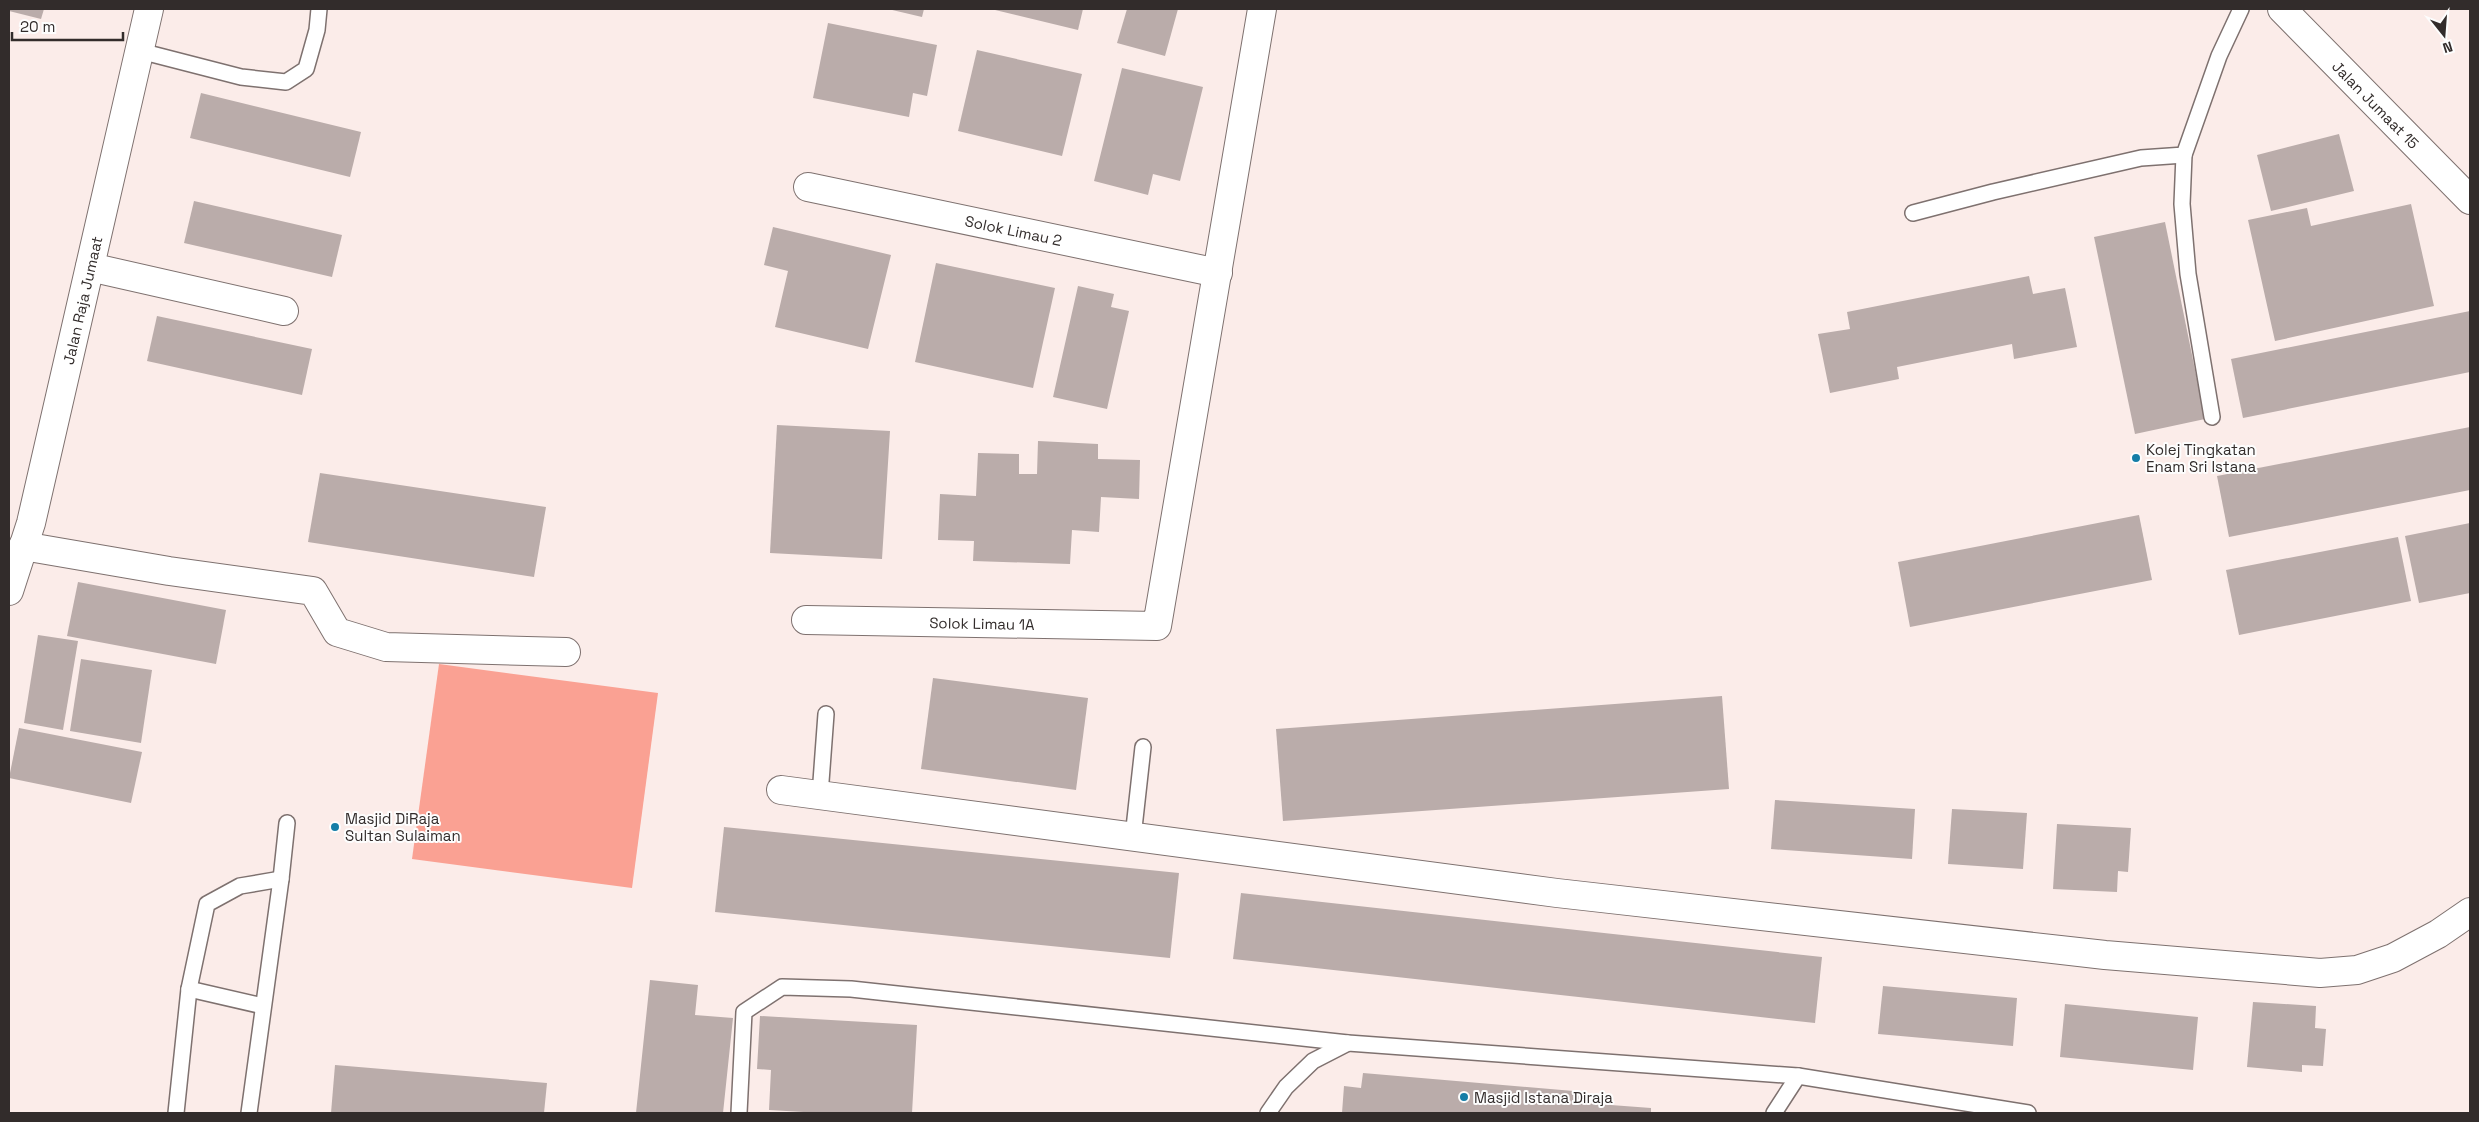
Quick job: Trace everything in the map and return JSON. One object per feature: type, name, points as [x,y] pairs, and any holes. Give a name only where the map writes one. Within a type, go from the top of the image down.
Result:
[{"type":"street","name":"Jalan Raja Jumaat","points":[[9,591],[31,523],[149,9]]},
{"type":"street","points":[[1218,273],[1262,9]]},
{"type":"street","name":"Jalan Jumaat 15","points":[[2282,9],[2470,200]]},
{"type":"street","name":"Solok Limau 2","points":[[808,187],[1218,273]]},
{"type":"street","points":[[90,267],[284,311]]},
{"type":"street","name":"Solok Limau 1A","points":[[806,620],[1157,626],[1218,273]]},
{"type":"street","points":[[23,546],[169,571],[313,591],[337,632],[386,646],[566,652]]},
{"type":"street","points":[[781,790],[1557,893],[2105,955],[2320,973],[2357,970],[2393,958],[2438,934],[2470,912]]},
{"type":"lane","points":[[140,51],[241,76],[286,82],[306,70],[317,30],[319,9]]},
{"type":"lane","points":[[2212,417],[2188,274],[2182,204],[2184,155],[2219,56],[2241,9]]},
{"type":"lane","points":[[1913,213],[1993,192],[2141,158],[2184,155]]},
{"type":"lane","points":[[820,795],[826,714]]},
{"type":"lane","points":[[1133,837],[1143,748]]},
{"type":"lane","points":[[249,1113],[281,879],[286,823]]},
{"type":"lane","points":[[176,1113],[189,989],[208,904],[240,886],[281,879]]},
{"type":"lane","points":[[739,1113],[744,1012],[782,987],[850,989],[1348,1043],[1798,1076],[2028,1113]]},
{"type":"lane","points":[[189,989],[263,1006]]},
{"type":"lane","points":[[1268,1113],[1286,1087],[1312,1062],[1348,1043]]},
{"type":"lane","points":[[1774,1113],[1798,1076]]},
{"type":"shaded area","points":[[439,664],[658,693],[632,888],[412,859]]},
{"type":"building","points":[[9,9],[44,9],[41,19],[9,11]]},
{"type":"building","points":[[888,9],[924,9],[922,17]]},
{"type":"building","points":[[991,9],[1083,9],[1078,30]]},
{"type":"building","points":[[1127,9],[1178,9],[1165,56],[1117,43]]},
{"type":"building","points":[[828,23],[937,45],[927,96],[913,93],[909,117],[813,98]]},
{"type":"building","points":[[977,50],[1082,74],[1062,156],[958,131]]},
{"type":"building","points":[[1122,68],[1203,87],[1180,181],[1153,174],[1148,195],[1094,181]]},
{"type":"building","points":[[201,93],[361,132],[350,177],[190,138]]},
{"type":"building","points":[[2339,134],[2354,191],[2271,211],[2257,155]]},
{"type":"building","points":[[194,201],[342,235],[332,277],[184,243]]},
{"type":"building","points":[[2411,204],[2434,306],[2275,341],[2248,220],[2307,208],[2311,226]]},
{"type":"building","points":[[2165,222],[2205,419],[2135,434],[2094,237]]},
{"type":"building","points":[[773,227],[891,255],[868,349],[775,327],[788,271],[764,265]]},
{"type":"building","points":[[936,263],[1055,288],[1033,388],[915,362]]},
{"type":"building","points":[[2029,276],[2033,294],[2065,288],[2077,347],[2014,359],[2012,344],[1897,367],[1899,379],[1830,393],[1818,334],[1850,329],[1847,312]]},
{"type":"building","points":[[1078,286],[1114,294],[1111,307],[1129,311],[1107,409],[1053,397]]},
{"type":"building","points":[[2470,311],[2470,372],[2243,418],[2231,359]]},
{"type":"building","points":[[157,316],[312,349],[302,395],[147,361]]},
{"type":"building","points":[[777,425],[890,431],[882,559],[770,553]]},
{"type":"building","points":[[2470,427],[2470,490],[2229,537],[2217,476]]},
{"type":"building","points":[[1038,441],[1098,444],[1098,459],[1140,460],[1139,499],[1101,497],[1099,532],[1072,530],[1070,564],[973,561],[974,541],[938,540],[940,494],[976,496],[978,453],[1019,454],[1019,474],[1037,474]]},
{"type":"building","points":[[320,473],[546,507],[534,577],[308,542]]},
{"type":"building","points":[[2139,515],[2152,580],[1910,627],[1898,562]]},
{"type":"building","points":[[2470,523],[2470,593],[2419,603],[2405,536]]},
{"type":"building","points":[[2398,537],[2411,601],[2239,635],[2226,570]]},
{"type":"building","points":[[78,582],[226,610],[216,664],[67,636]]},
{"type":"building","points":[[38,635],[78,641],[63,730],[24,723]]},
{"type":"building","points":[[81,659],[152,670],[141,743],[70,731]]},
{"type":"building","points":[[933,678],[1088,698],[1076,790],[921,769]]},
{"type":"building","points":[[1722,696],[1729,789],[1283,821],[1276,729]]},
{"type":"building","points":[[19,728],[142,752],[131,803],[9,778]]},
{"type":"building","points":[[1775,800],[1915,809],[1912,859],[1771,849]]},
{"type":"building","points":[[1952,809],[2027,813],[2023,869],[1948,864]]},
{"type":"building","points":[[2057,824],[2131,828],[2128,872],[2118,871],[2117,892],[2053,889]]},
{"type":"building","points":[[724,827],[1179,873],[1170,958],[715,912]]},
{"type":"building","points":[[1241,893],[1822,957],[1815,1023],[1233,959]]},
{"type":"building","points":[[650,980],[698,985],[695,1015],[733,1018],[723,1113],[636,1113]]},
{"type":"building","points":[[1883,986],[2017,998],[2013,1046],[1878,1034]]},
{"type":"building","points":[[2253,1002],[2316,1006],[2315,1028],[2326,1029],[2323,1066],[2302,1065],[2302,1072],[2247,1067]]},
{"type":"building","points":[[2065,1004],[2198,1017],[2193,1070],[2060,1057]]},
{"type":"building","points":[[760,1016],[917,1025],[912,1113],[821,1113],[769,1110],[771,1070],[757,1069]]},
{"type":"building","points":[[335,1065],[547,1083],[544,1113],[331,1113]]},
{"type":"building","name":"Masjid Istana Diraja","points":[[1363,1073],[1585,1092],[1584,1103],[1651,1108],[1651,1113],[1342,1113],[1344,1086],[1361,1088]]},
{"type":"place","name":"Kolej Tingkatan Enam Sri Istana","points":[[2136,458]]},
{"type":"place","name":"Masjid DiRaja Sultan Sulaiman","points":[[335,827]]},
{"type":"place","name":"Masjid Istana Diraja","points":[[1464,1097]]}]
